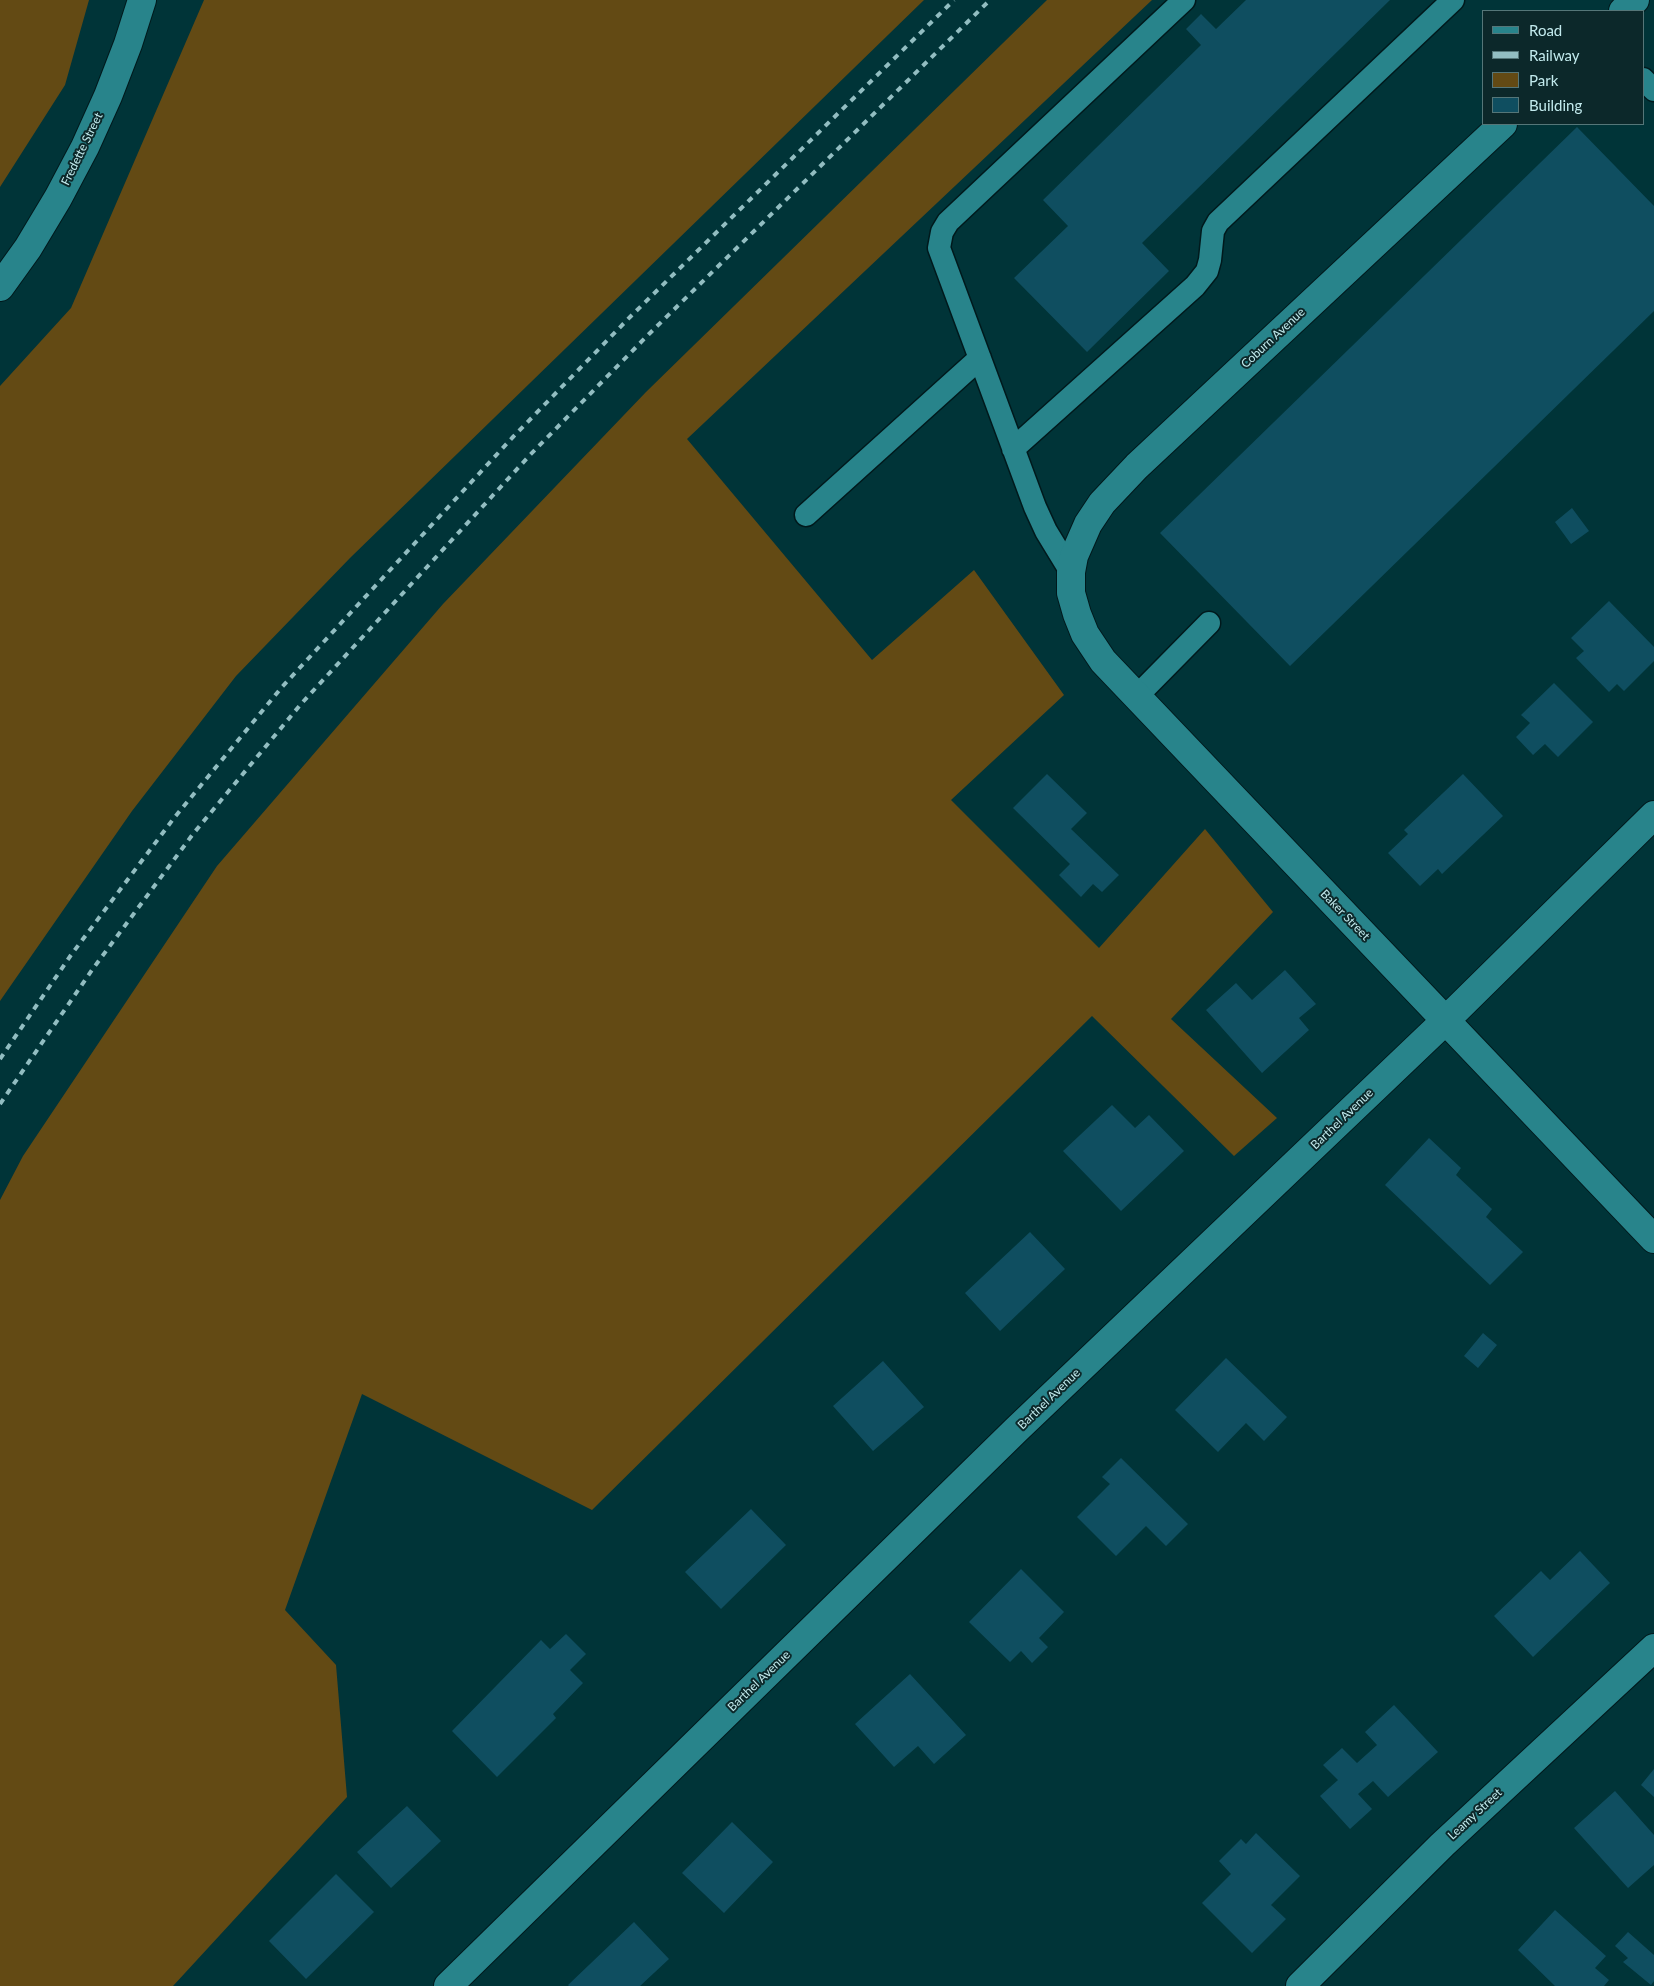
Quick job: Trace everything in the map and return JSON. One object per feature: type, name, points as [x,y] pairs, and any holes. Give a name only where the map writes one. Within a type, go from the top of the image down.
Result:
[{"type":"street","name":"Fredette Street","points":[[0,287],[48,214],[85,147],[115,79],[142,0]]},
{"type":"street","points":[[1624,10],[1635,0]]},
{"type":"street","name":"Coburn Avenue","points":[[1071,572],[1074,556],[1088,524],[1102,503],[1137,466],[1501,125]]},
{"type":"street","name":"Baker Street","points":[[1071,572],[1071,593],[1076,614],[1085,634],[1104,661],[1654,1239]]},
{"type":"street","name":"Barthel Avenue","points":[[448,1986],[1009,1437],[1446,1020],[1654,815]]},
{"type":"street","name":"Leamy Street","points":[[1300,1986],[1442,1845],[1654,1648]]},
{"type":"lane","points":[[1071,572],[1046,531],[1035,507],[939,248],[942,232],[948,222],[1184,0]]},
{"type":"lane","points":[[1013,449],[1195,286],[1207,271],[1213,231],[1218,222],[1453,0]]},
{"type":"lane","points":[[1644,79],[1654,90]]},
{"type":"lane","points":[[806,515],[980,358]]},
{"type":"lane","points":[[1137,696],[1209,623]]},
{"type":"green space","points":[[0,0],[89,0],[65,85],[0,187]]},
{"type":"green space","points":[[204,0],[924,0],[350,558],[236,676],[132,811],[0,1001],[0,386],[71,308]]},
{"type":"green space","points":[[1047,0],[1152,0],[687,439],[872,660],[974,570],[1064,695],[951,800],[1099,948],[1205,829],[1273,912],[1171,1019],[1277,1118],[1234,1156],[1092,1016],[592,1510],[362,1394],[285,1610],[336,1665],[347,1797],[173,1986],[0,1986],[0,1200],[23,1156],[217,866],[443,604],[646,392]]},
{"type":"building","points":[[1246,0],[1390,0],[1142,243],[1169,271],[1087,352],[1014,278],[1068,226],[1043,200],[1201,45],[1186,29],[1201,14],[1216,29]]},
{"type":"building","points":[[1577,127],[1654,206],[1654,311],[1290,666],[1160,533]]},
{"type":"building","points":[[1572,508],[1589,531],[1571,544],[1555,522]]},
{"type":"building","points":[[1609,601],[1654,647],[1654,661],[1624,691],[1617,684],[1609,692],[1576,658],[1584,651],[1571,638]]},
{"type":"building","points":[[1554,683],[1593,722],[1558,757],[1545,744],[1533,755],[1516,737],[1530,723],[1521,715]]},
{"type":"building","points":[[1047,774],[1087,813],[1071,829],[1119,875],[1102,892],[1093,884],[1081,897],[1059,875],[1070,864],[1013,808]]},
{"type":"building","points":[[1463,774],[1503,816],[1442,874],[1438,869],[1420,886],[1388,853],[1408,834],[1404,830]]},
{"type":"building","points":[[1285,970],[1316,1004],[1299,1018],[1309,1030],[1262,1073],[1206,1010],[1236,983],[1252,1000]]},
{"type":"building","points":[[1112,1105],[1135,1128],[1149,1115],[1184,1151],[1121,1211],[1063,1151]]},
{"type":"building","points":[[1429,1138],[1461,1168],[1456,1175],[1492,1209],[1486,1217],[1523,1252],[1490,1285],[1385,1185]]},
{"type":"building","points":[[1030,1232],[1065,1269],[1000,1331],[965,1293]]},
{"type":"building","points":[[1483,1333],[1497,1345],[1478,1368],[1464,1356]]},
{"type":"building","points":[[1226,1358],[1287,1417],[1264,1441],[1246,1423],[1218,1452],[1175,1410]]},
{"type":"building","points":[[883,1361],[924,1407],[873,1451],[833,1406]]},
{"type":"building","points":[[1121,1458],[1188,1524],[1166,1546],[1146,1526],[1116,1556],[1077,1517],[1110,1484],[1102,1477]]},
{"type":"building","points":[[751,1509],[786,1545],[721,1609],[685,1572]]},
{"type":"building","points":[[1580,1551],[1610,1583],[1533,1657],[1494,1616],[1541,1571],[1550,1580]]},
{"type":"building","points":[[1021,1569],[1064,1612],[1039,1638],[1048,1647],[1032,1663],[1021,1651],[1010,1662],[969,1622]]},
{"type":"building","points":[[566,1634],[586,1654],[570,1670],[583,1683],[553,1714],[556,1718],[497,1777],[452,1731],[541,1640],[550,1649]]},
{"type":"building","points":[[910,1674],[966,1735],[934,1764],[918,1746],[894,1767],[855,1724]]},
{"type":"building","points":[[1394,1705],[1438,1752],[1388,1797],[1373,1781],[1358,1794],[1372,1809],[1350,1829],[1320,1796],[1338,1780],[1323,1765],[1342,1748],[1357,1763],[1377,1745],[1365,1732]]},
{"type":"building","points":[[1654,1769],[1654,1797],[1641,1785]]},
{"type":"building","points":[[1615,1791],[1654,1835],[1654,1865],[1628,1888],[1574,1828]]},
{"type":"building","points":[[407,1806],[441,1841],[391,1888],[357,1852]]},
{"type":"building","points":[[732,1822],[773,1862],[724,1913],[682,1873]]},
{"type":"building","points":[[1256,1833],[1300,1876],[1271,1905],[1286,1919],[1252,1953],[1202,1903],[1231,1874],[1219,1861],[1241,1839],[1246,1844]]},
{"type":"building","points":[[336,1874],[374,1912],[306,1979],[269,1941]]},
{"type":"building","points":[[1555,1910],[1606,1956],[1595,1968],[1609,1980],[1604,1986],[1555,1986],[1518,1950]]},
{"type":"building","points":[[634,1922],[669,1959],[640,1986],[568,1985]]},
{"type":"building","points":[[1628,1932],[1654,1955],[1654,1981],[1651,1985],[1623,1962],[1628,1958],[1615,1946]]},
{"type":"railway","points":[[0,1059],[71,955],[174,818],[282,687],[512,438],[631,316],[954,0]]},
{"type":"railway","points":[[0,1104],[92,970],[193,834],[301,704],[530,455],[649,334],[990,0]]}]
